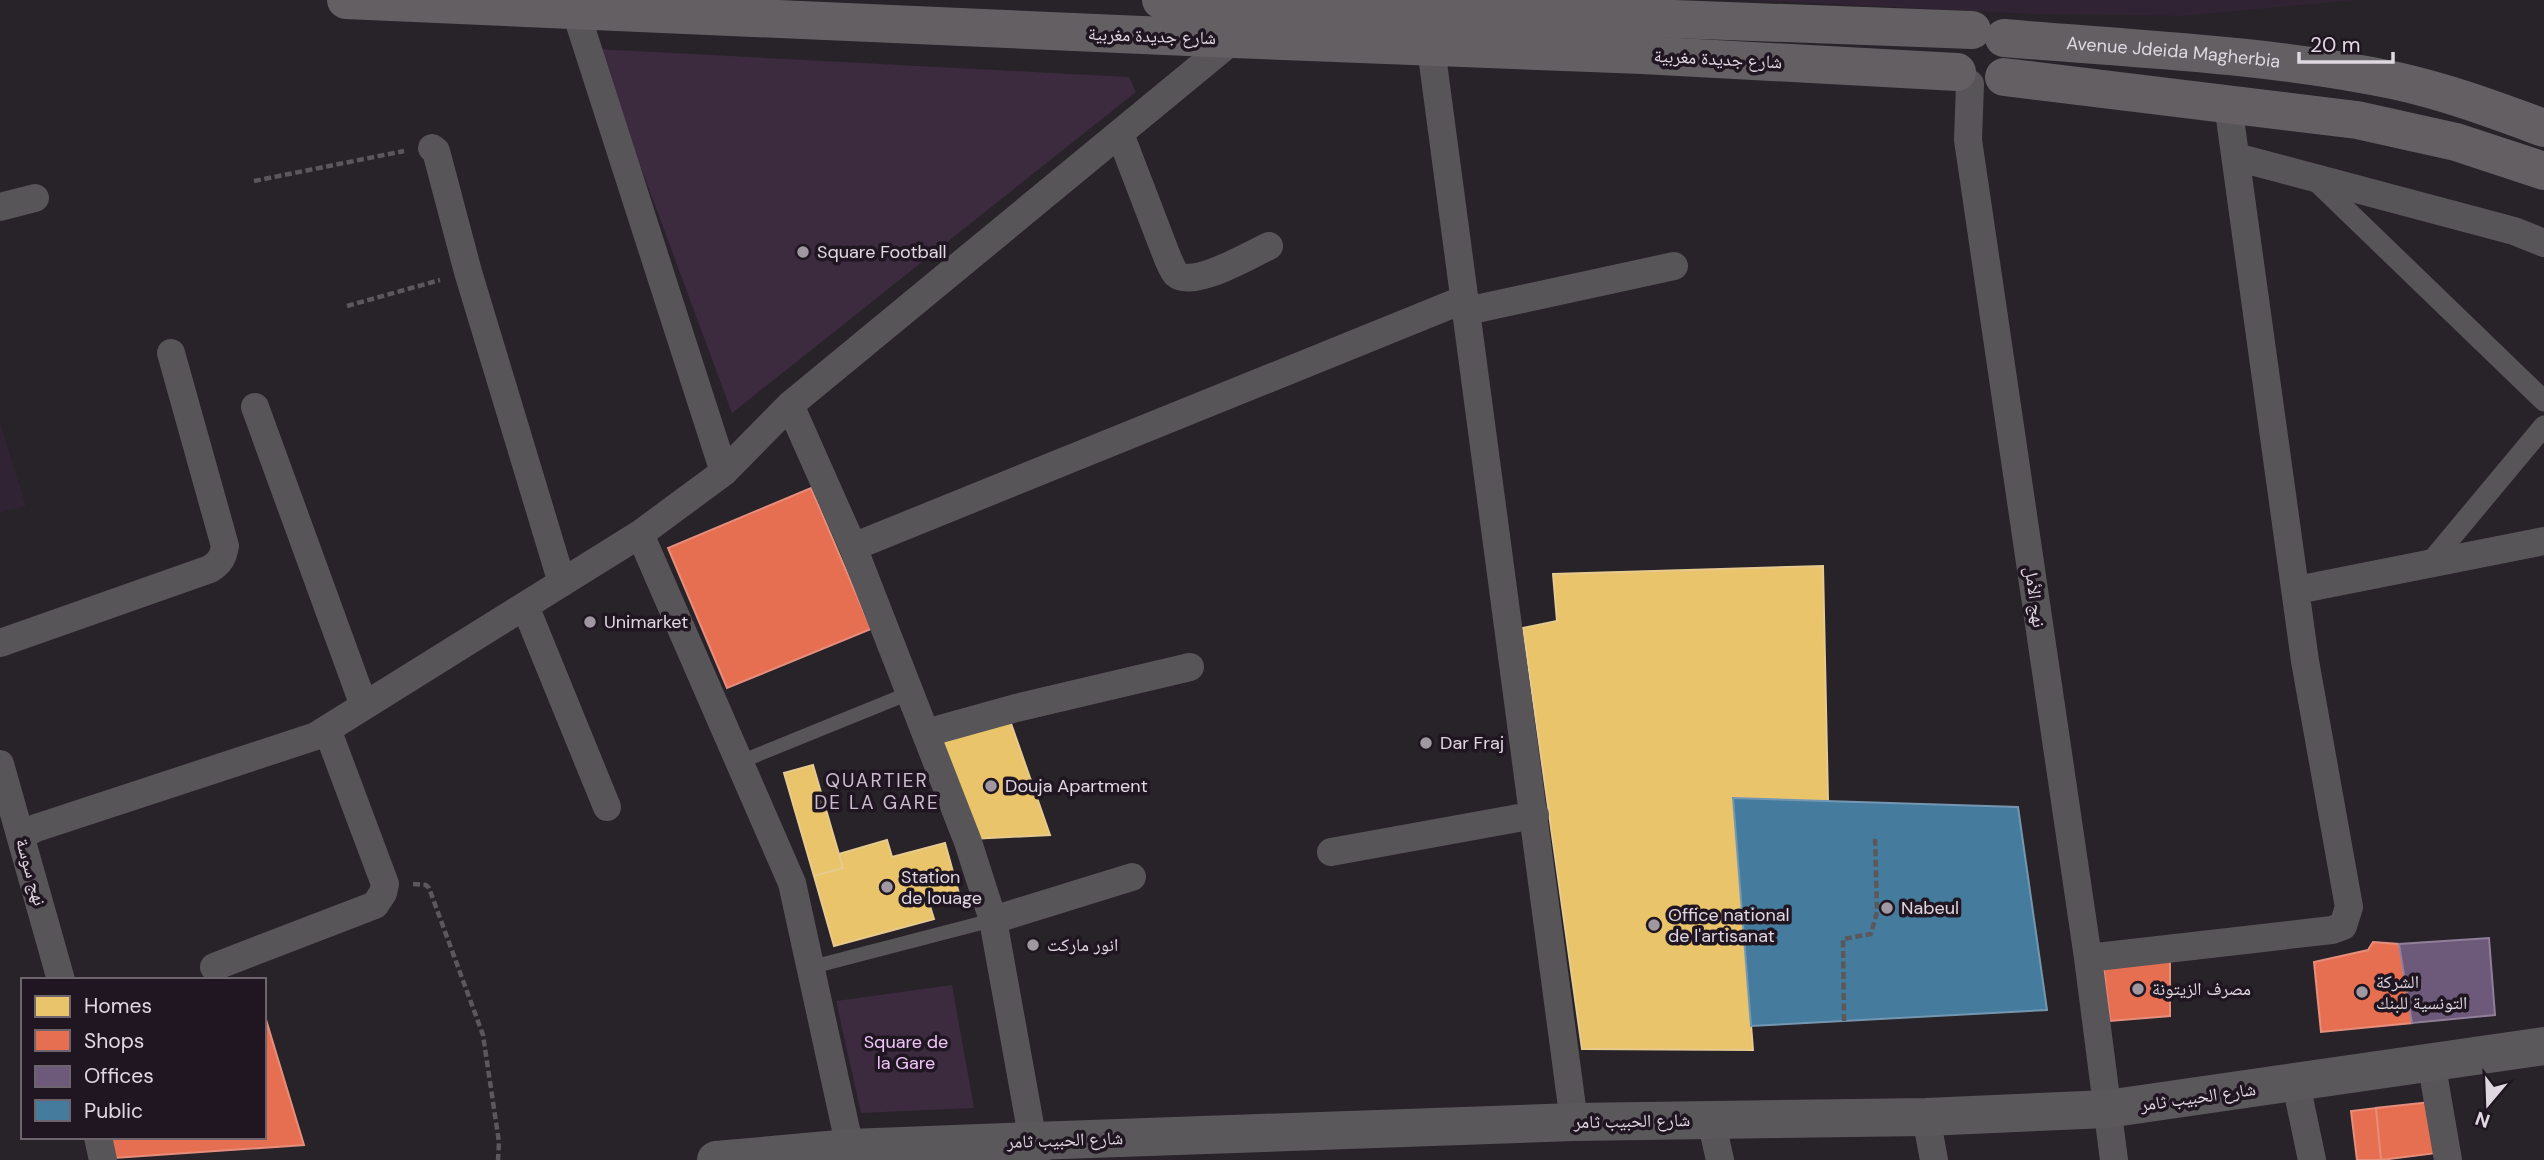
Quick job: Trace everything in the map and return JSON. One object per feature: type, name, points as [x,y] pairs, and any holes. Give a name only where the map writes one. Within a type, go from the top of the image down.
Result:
[{"type":"main road","name":"شارع جديدة مغربية","points":[[346,0],[574,6],[1234,39],[1642,55],[1977,78]]},
{"type":"main road","name":"شارع جديدة مغربية","points":[[1161,0],[1646,16],[1988,34]]},
{"type":"main road","points":[[1977,78],[2010,68],[2010,47],[1988,34],[1962,37],[1955,48],[1954,60],[1977,78],[2357,120],[2456,142],[2544,171]]},
{"type":"main road","name":"Avenue Jdeida Magherbia","points":[[1988,34],[2310,65],[2398,81],[2463,98],[2544,128]]},
{"type":"main road","name":"شارع الحبيب ثامر","points":[[716,1160],[850,1148],[1035,1151],[1574,1122],[1926,1117],[2107,1109],[2296,1084],[2431,1061],[2544,1046]]},
{"type":"street","points":[[574,6],[724,472]]},
{"type":"street","points":[[21,836],[36,828],[316,736],[640,534],[724,472],[790,405],[1234,39]]},
{"type":"street","points":[[1431,48],[1574,1122]]},
{"type":"street","name":"نهج الأمل","points":[[1977,78],[1968,140],[2088,958],[2114,1160]]},
{"type":"street","points":[[2088,958],[2332,930],[2343,926],[2349,907],[2305,661],[2228,104]]},
{"type":"street","points":[[1120,134],[1176,274],[1186,278],[1199,278],[1269,246]]},
{"type":"street","points":[[432,148],[436,151],[468,272],[562,583]]},
{"type":"street","points":[[2236,157],[2514,231],[2544,243]]},
{"type":"street","points":[[2313,178],[2544,401]]},
{"type":"street","points":[[0,207],[35,198]]},
{"type":"street","points":[[853,547],[1466,305],[1674,266]]},
{"type":"street","points":[[0,643],[211,569],[223,556],[225,546],[171,353]]},
{"type":"street","points":[[790,405],[853,547],[912,692],[968,842],[993,920],[1035,1151]]},
{"type":"street","points":[[256,407],[364,706]]},
{"type":"street","points":[[2429,564],[2544,426]]},
{"type":"street","points":[[640,534],[792,883],[850,1148]]},
{"type":"street","points":[[2297,590],[2544,541]]},
{"type":"street","points":[[526,606],[607,807]]},
{"type":"street","points":[[926,733],[1016,708],[1190,667]]},
{"type":"street","points":[[214,967],[375,905],[383,893],[385,884],[327,729]]},
{"type":"street","name":"نهج سوسة","points":[[0,764],[60,978]]},
{"type":"street","points":[[1331,852],[1535,815]]},
{"type":"street","points":[[993,920],[1132,877]]},
{"type":"street","points":[[2431,1061],[2448,1160]]},
{"type":"street","points":[[2296,1084],[2312,1160]]},
{"type":"street","points":[[1926,1117],[1934,1160]]},
{"type":"street","points":[[1711,1120],[1720,1160]]},
{"type":"street","points":[[98,1139],[103,1160]]},
{"type":"lane","points":[[740,762],[912,692]]},
{"type":"lane","points":[[812,967],[993,920]]},
{"type":"path","points":[[254,181],[432,148]]},
{"type":"path","points":[[346,306],[468,272]]},
{"type":"path","points":[[1844,1021],[1843,939],[1871,934],[1877,912],[1875,835]]},
{"type":"path","points":[[385,884],[420,884],[429,888],[483,1035],[499,1142],[498,1160]]},
{"type":"shaded area","points":[[1745,0],[2357,0],[2182,16],[2034,14]]},
{"type":"shaded area","points":[[0,423],[26,506],[0,513]]},
{"type":"green space","name":"Square Football","points":[[597,49],[1129,77],[1136,92],[732,413]]},
{"type":"green space","name":"Square de la Gare","points":[[952,985],[974,1108],[861,1113],[836,1001]]},
{"type":"building: Homes","name":"Office national de l'artisanat","points":[[1823,566],[1828,801],[1733,798],[1753,1050],[1582,1049],[1523,628],[1557,621],[1553,574]]},
{"type":"building: Homes","name":"Douja Apartment","points":[[1007,712],[1050,835],[971,839],[930,738]]},
{"type":"building: Homes","points":[[813,765],[843,868],[814,876],[784,773]]},
{"type":"building: Homes","name":"Station de louage","points":[[887,840],[892,857],[945,843],[960,897],[930,906],[934,919],[834,946],[814,876],[843,868],[839,854]]},
{"type":"building: Shops","points":[[811,488],[871,629],[727,688],[668,548]]},
{"type":"building: Shops","name":"الشركة التونسية للبنك","points":[[2373,942],[2399,944],[2412,1023],[2321,1032],[2314,962],[2368,950]]},
{"type":"building: Shops","name":"مصرف الزيتونة","points":[[2170,957],[2170,1016],[2110,1021],[2103,962]]},
{"type":"building: Shops","points":[[266,1020],[304,1145],[114,1158],[109,1139],[266,1139]]},
{"type":"building: Shops","points":[[2430,1102],[2437,1153],[2381,1160],[2376,1108]]},
{"type":"building: Shops","points":[[2376,1108],[2381,1160],[2357,1160],[2351,1111]]},
{"type":"building: Offices","points":[[2489,938],[2495,1015],[2412,1023],[2399,944]]},
{"type":"building: Public","name":"Nabeul","points":[[1733,798],[2018,807],[2047,1010],[1751,1026]]},
{"type":"place","name":"Square Football","points":[[803,252]]},
{"type":"place","name":"Unimarket","points":[[590,622]]},
{"type":"place","name":"Dar Fraj","points":[[1426,743]]},
{"type":"place","name":"Douja Apartment","points":[[991,786]]},
{"type":"place","name":"Station de louage","points":[[887,887]]},
{"type":"place","name":"Nabeul","points":[[1887,908]]},
{"type":"place","name":"Office national de l'artisanat","points":[[1654,925]]},
{"type":"place","name":"انور ماركت","points":[[1033,945]]},
{"type":"place","name":"مصرف الزيتونة","points":[[2138,989]]},
{"type":"place","name":"الشركة التونسية للبنك","points":[[2362,992]]},
{"type":"district","name":"QUARTIER DE LA GARE","points":[[877,791]]}]
